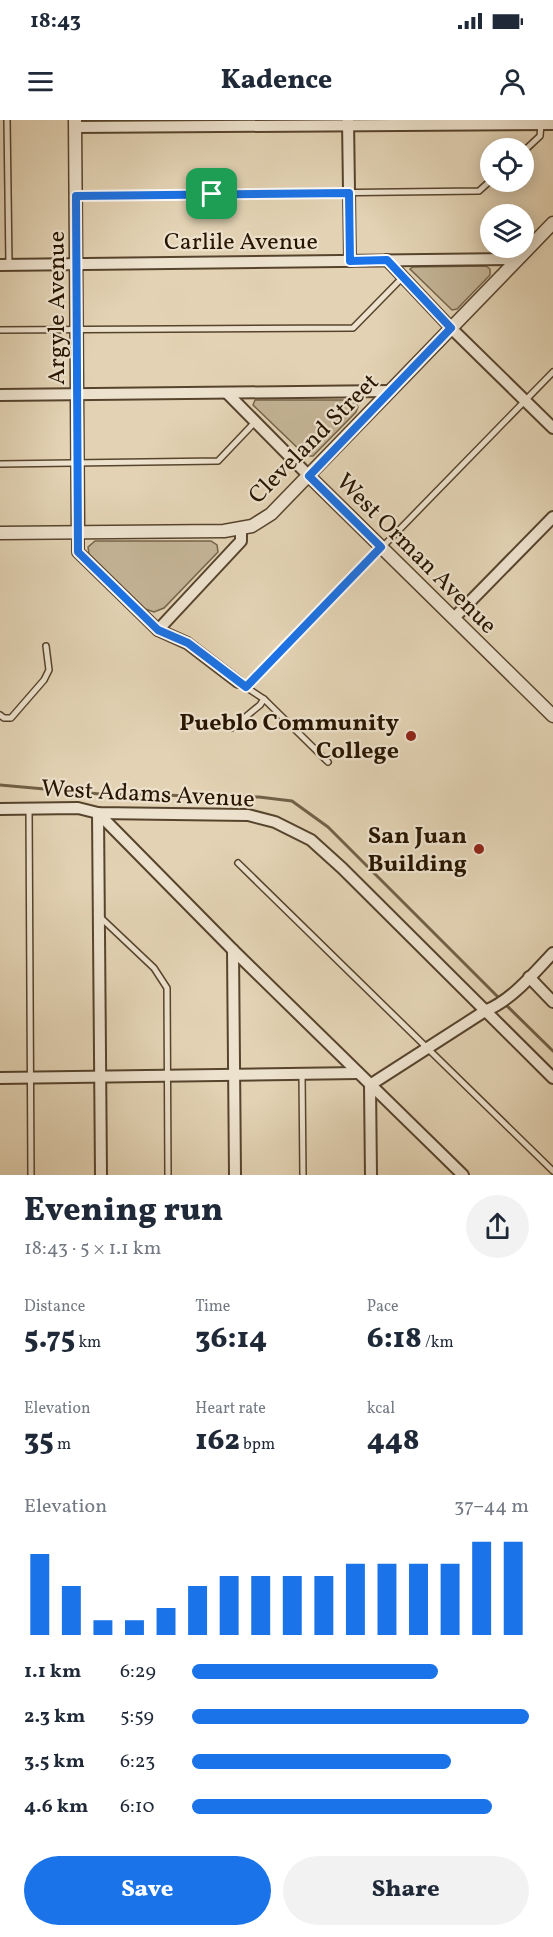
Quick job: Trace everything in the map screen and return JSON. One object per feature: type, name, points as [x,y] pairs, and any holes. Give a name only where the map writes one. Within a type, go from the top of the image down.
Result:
[{"type":"street","points":[[348,122],[350,261]]},
{"type":"street","points":[[75,123],[553,124]]},
{"type":"street","name":"Argyle Avenue","points":[[75,123],[78,532]]},
{"type":"street","name":"Cleveland Street","points":[[158,630],[241,541],[241,529],[262,521],[309,476],[553,223]]},
{"type":"street","name":"Carlile Avenue","points":[[5,264],[518,259]]},
{"type":"street","points":[[387,260],[451,328],[553,428]]},
{"type":"street","points":[[0,395],[389,391]]},
{"type":"street","name":"West Orman Avenue","points":[[227,393],[553,716]]},
{"type":"street","points":[[454,618],[553,517]]},
{"type":"street","points":[[0,533],[241,529]]},
{"type":"street","points":[[78,532],[78,552],[158,630],[188,643],[242,685]]},
{"type":"street","name":"West Adams Avenue","points":[[0,809],[78,808],[98,813],[248,815],[275,822],[311,840],[342,868],[490,1009],[553,1078]]},
{"type":"street","points":[[98,813],[101,1175]]},
{"type":"street","points":[[98,813],[233,950],[463,1175]]},
{"type":"street","points":[[233,950],[235,1175]]},
{"type":"street","points":[[370,1085],[511,995],[553,953]]},
{"type":"street","points":[[529,977],[553,1002]]},
{"type":"street","points":[[0,1078],[358,1073]]},
{"type":"street","points":[[370,1085],[371,1175]]},
{"type":"lane","points":[[5,264],[7,120]]},
{"type":"lane","points":[[534,142],[540,136],[541,123]]},
{"type":"lane","points":[[76,196],[480,190]]},
{"type":"lane","points":[[0,330],[353,328],[402,278]]},
{"type":"lane","points":[[328,762],[264,699],[242,685],[553,372]]},
{"type":"lane","points":[[0,464],[218,462],[256,421]]},
{"type":"lane","points":[[0,715],[4,718],[11,718],[44,680],[49,670],[46,646]]},
{"type":"lane","points":[[232,728],[264,699]]},
{"type":"lane","points":[[29,809],[31,1175]]},
{"type":"lane","points":[[238,863],[553,1171]]},
{"type":"lane","points":[[99,916],[154,968],[165,982],[168,1000],[168,1175]]},
{"type":"lane","points":[[302,1074],[303,1175]]},
{"type":"shaded area","points":[[486,266],[490,269],[490,275],[457,309],[452,310],[410,269],[413,267]]},
{"type":"shaded area","points":[[255,400],[350,400],[356,402],[358,407],[356,412],[313,456],[306,456],[253,405]]},
{"type":"shaded area","points":[[95,541],[211,541],[217,545],[218,552],[164,608],[154,612],[145,609],[89,554],[88,547]]},
{"type":"waterway","points":[[0,785],[100,794],[259,797],[292,801],[328,827],[500,999]]},
{"type":"waterway","points":[[505,1004],[553,1051]]},
{"type":"place","name":"Pueblo Community College","points":[[411,736]]},
{"type":"place","name":"San Juan Building","points":[[479,849]]},
{"type":"route","points":[[349,193],[350,261],[387,260],[451,328],[309,476],[381,547],[246,687],[188,643],[158,630],[78,552],[76,196],[212,194],[349,193]]}]
